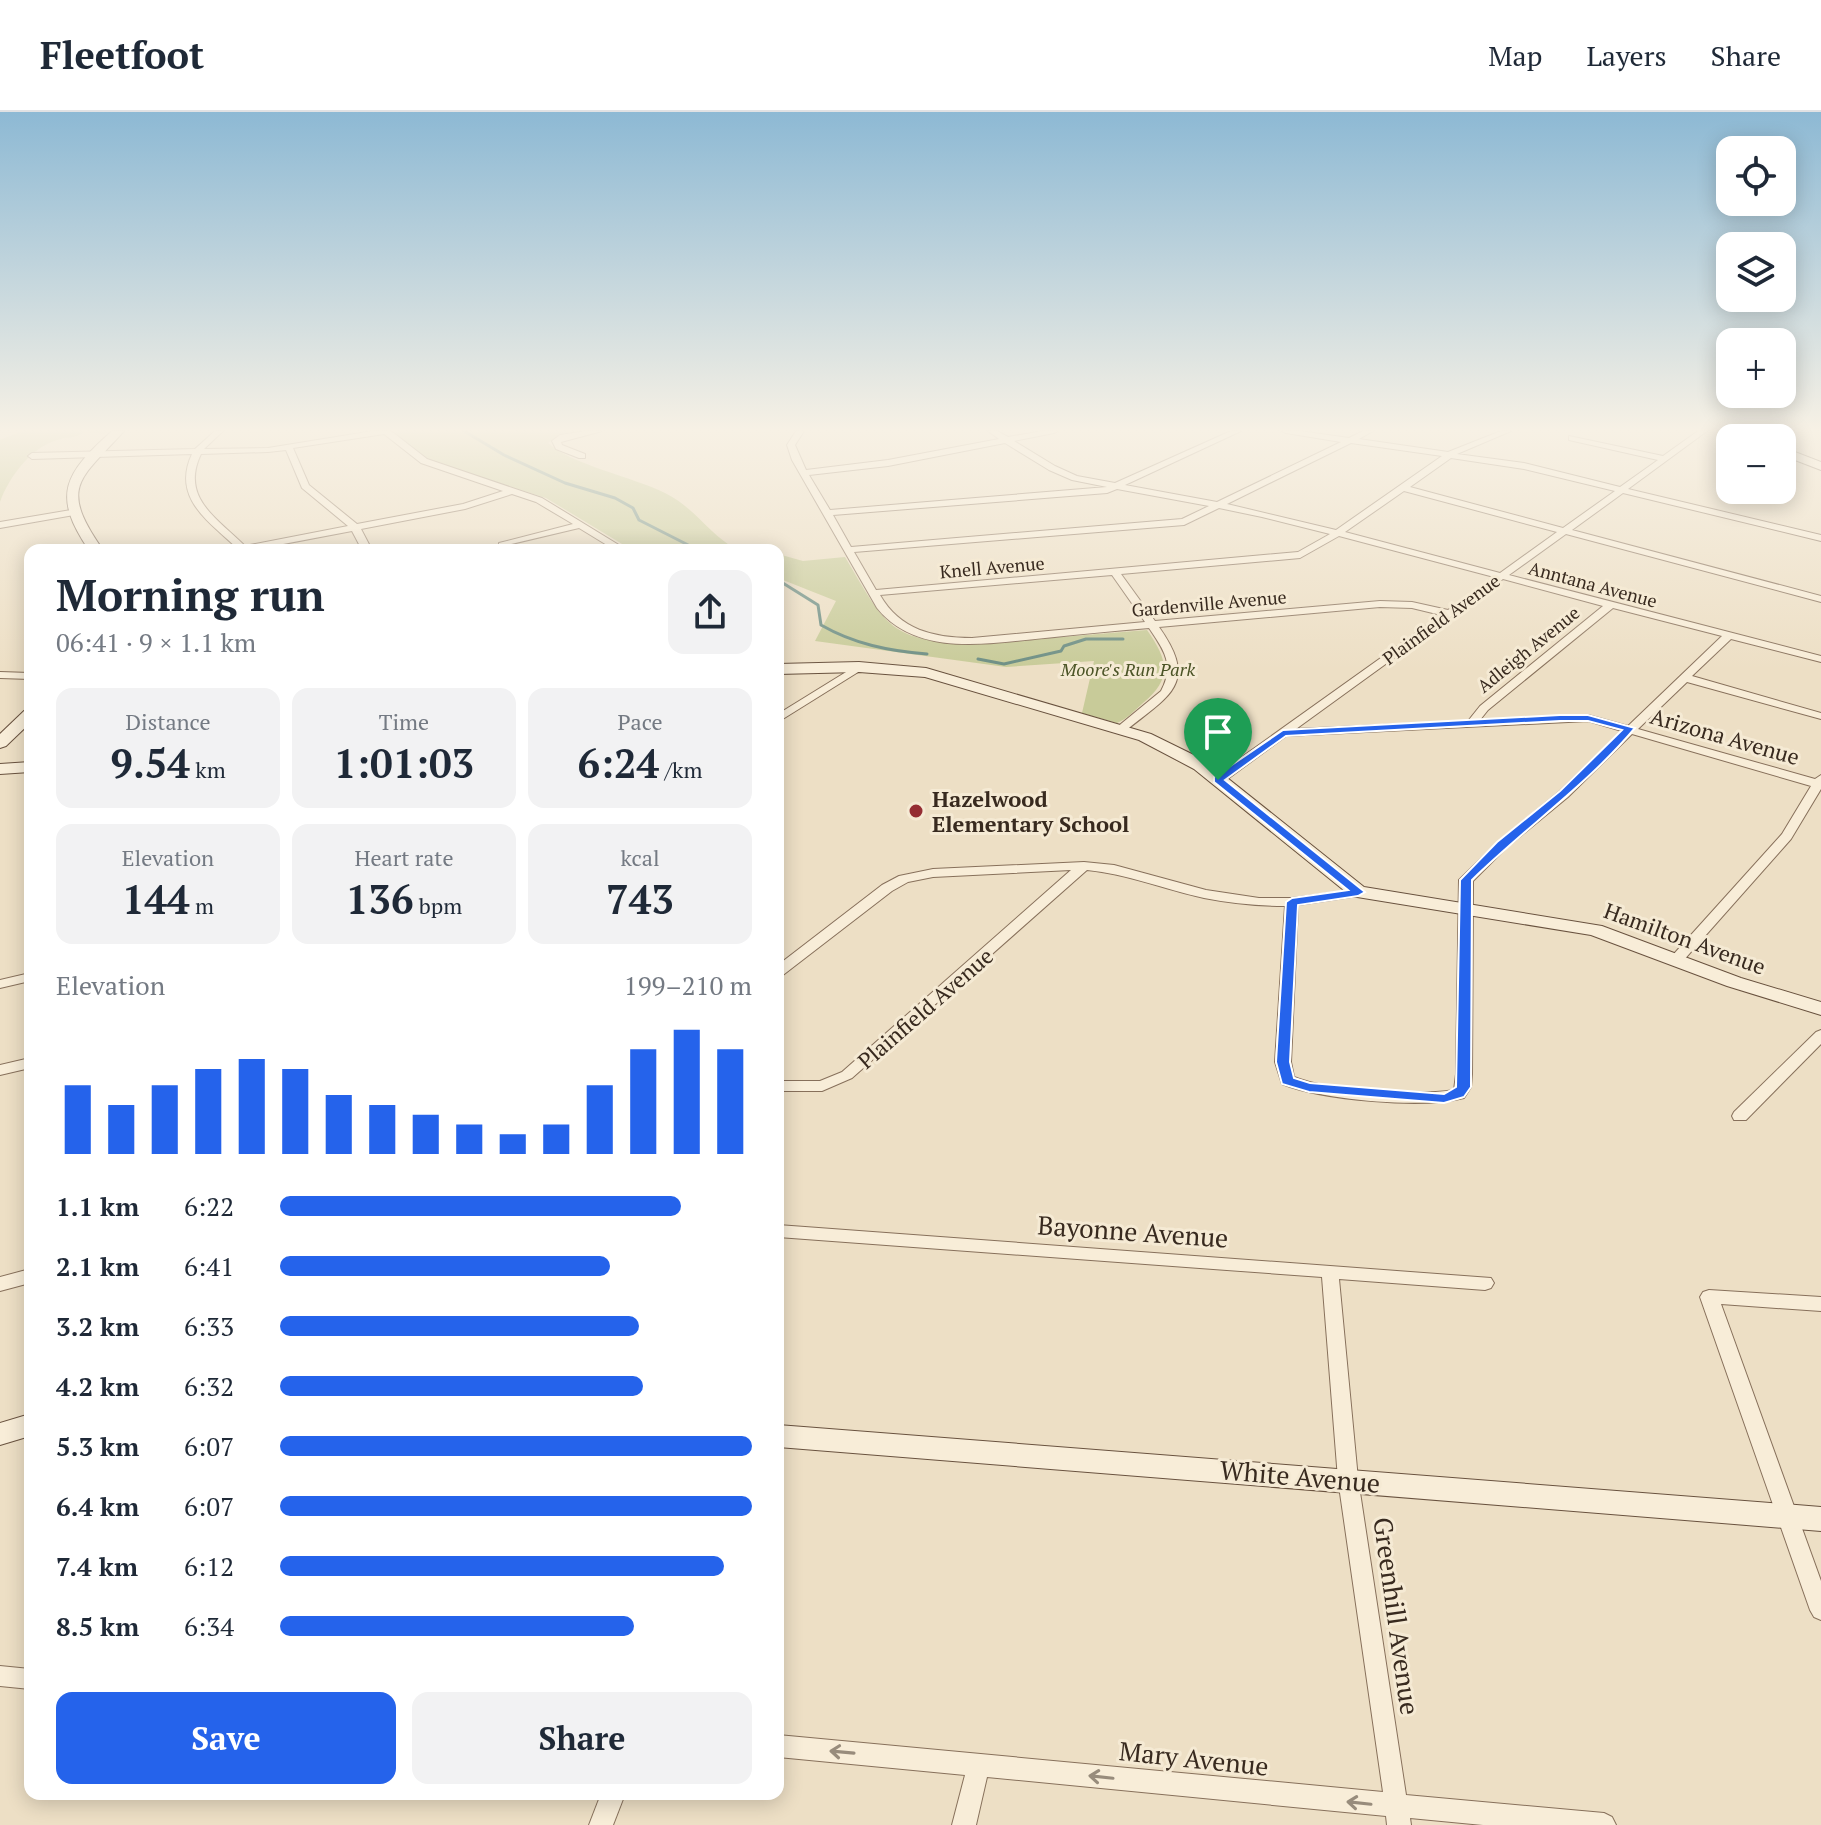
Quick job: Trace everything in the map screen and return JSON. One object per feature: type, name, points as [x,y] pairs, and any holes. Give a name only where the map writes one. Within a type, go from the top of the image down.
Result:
[{"type":"street","points":[[206,511],[239,544]]},
{"type":"street","points":[[335,511],[355,527],[364,544]]},
{"type":"street","points":[[269,544],[437,511]]},
{"type":"street","points":[[557,511],[612,544]]},
{"type":"street","points":[[826,513],[852,511]]},
{"type":"street","points":[[849,550],[1161,525],[1193,519],[1209,511]]},
{"type":"street","name":"Anntana Avenue","points":[[1245,511],[1821,659]]},
{"type":"street","name":"Knell Avenue","points":[[874,593],[1291,558],[1309,552],[1370,511]]},
{"type":"street","points":[[1489,511],[1821,599]]},
{"type":"street","name":"Plainfield Avenue","points":[[1218,780],[1591,511]]},
{"type":"street","points":[[1707,511],[1821,538]]},
{"type":"street","points":[[0,525],[71,513],[92,544]]},
{"type":"street","name":"Gardenville Avenue","points":[[826,513],[892,620],[904,628],[936,638],[972,641],[1397,604],[1448,613]]},
{"type":"street","points":[[506,544],[581,525]]},
{"type":"street","points":[[1116,574],[1171,654],[1174,664],[1165,693],[1120,730]]},
{"type":"street","name":"Adleigh Avenue","points":[[1472,723],[1484,708],[1609,606]]},
{"type":"street","points":[[1292,902],[1283,1062],[1287,1080],[1309,1087],[1433,1099],[1453,1097],[1463,1087],[1466,880],[1564,794],[1729,635]]},
{"type":"street","points":[[784,715],[859,667]]},
{"type":"street","name":"Hamilton Avenue","points":[[784,669],[859,667],[926,673],[1120,730],[1182,753],[1358,892],[1595,930],[1757,990],[1821,1009]]},
{"type":"street","points":[[0,675],[24,676]]},
{"type":"street","points":[[1686,678],[1821,716]]},
{"type":"street","name":"Arizona Avenue","points":[[1283,733],[1579,718],[1630,728],[1820,783]]},
{"type":"street","points":[[0,743],[24,720]]},
{"type":"street","points":[[0,769],[24,767]]},
{"type":"street","points":[[1677,959],[1787,836],[1820,783]]},
{"type":"street","points":[[784,967],[871,899],[904,879],[933,873],[1084,866],[1114,869],[1205,894],[1259,902],[1292,902],[1358,892]]},
{"type":"street","name":"Plainfield Avenue","points":[[784,1086],[812,1087],[835,1082],[867,1059],[1084,866]]},
{"type":"street","points":[[0,984],[24,978]]},
{"type":"street","points":[[1740,1116],[1821,1035]]},
{"type":"street","points":[[0,1070],[24,1064]]},
{"type":"street","name":"Bayonne Avenue","points":[[784,1231],[1485,1283]]},
{"type":"street","name":"Greenhill Avenue","points":[[1330,1271],[1348,1479],[1398,1816]]},
{"type":"street","points":[[0,1284],[24,1278]]},
{"type":"street","points":[[1821,1304],[1709,1297],[1821,1610]]},
{"type":"street","points":[[0,1434],[24,1427]]},
{"type":"street","name":"White Avenue","points":[[784,1436],[1821,1519]]},
{"type":"street","points":[[0,1676],[24,1678]]},
{"type":"street","name":"Mary Avenue","points":[[784,1747],[979,1764],[1398,1816],[1604,1825]]},
{"type":"street","points":[[964,1825],[979,1764]]},
{"type":"street","points":[[601,1825],[611,1800]]},
{"type":"green space","points":[[567,511],[690,511],[729,544],[622,544]]},
{"type":"green space","name":"Moore's Run Park","points":[[784,556],[803,561],[845,557],[871,599],[893,626],[925,639],[976,644],[1147,630],[1163,660],[1163,677],[1153,694],[1117,723],[1082,713],[1094,661],[1006,667],[815,641],[836,601],[784,580]]},
{"type":"waterway","points":[[634,511],[639,520],[686,544]]},
{"type":"waterway","points":[[784,584],[818,605],[821,625],[833,632],[872,646],[927,654]]},
{"type":"waterway","points":[[978,659],[1004,664],[1061,651],[1064,646],[1086,639],[1123,639]]},
{"type":"place","name":"Hazelwood Elementary School","points":[[916,811]]},
{"type":"route","points":[[1560,718],[1588,718],[1630,728],[1564,794],[1502,845],[1466,880],[1463,1087],[1459,1094],[1444,1099],[1309,1087],[1291,1084],[1287,1080],[1283,1062],[1292,902],[1358,892],[1218,780],[1283,733],[1560,718]]}]
